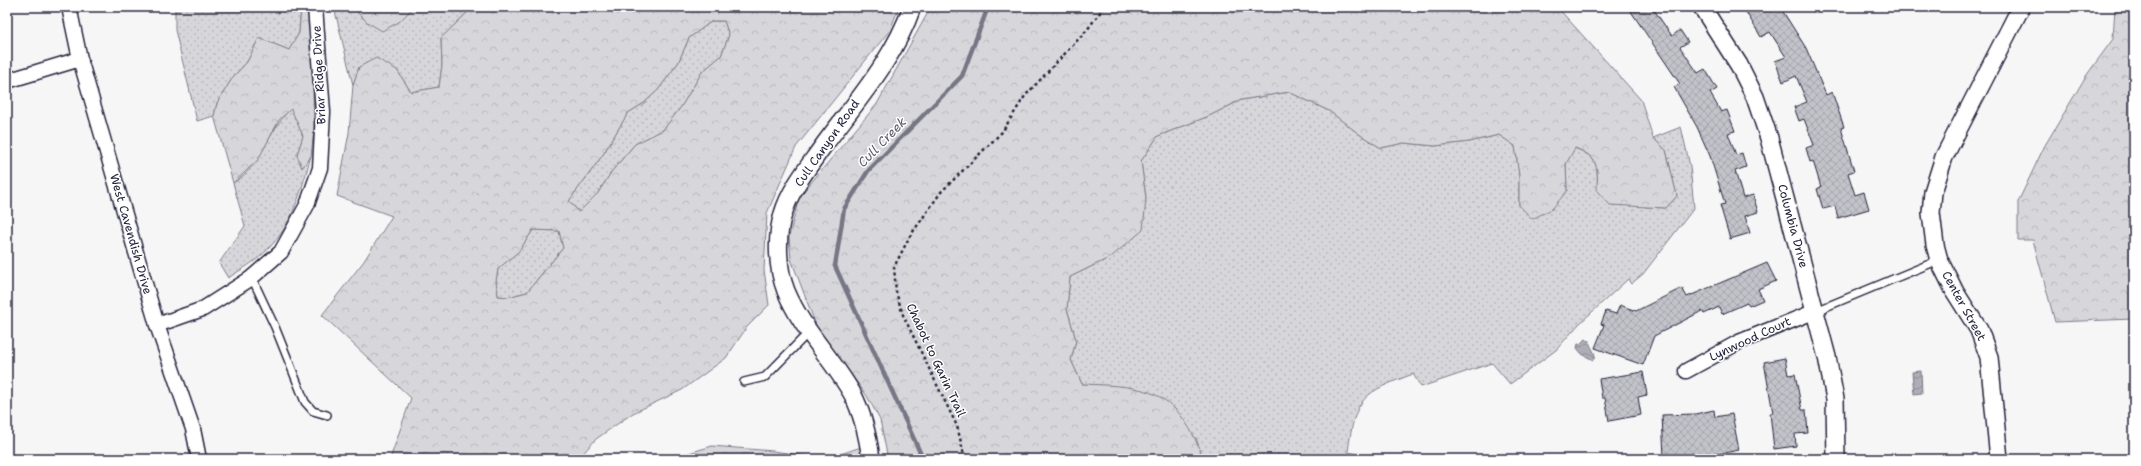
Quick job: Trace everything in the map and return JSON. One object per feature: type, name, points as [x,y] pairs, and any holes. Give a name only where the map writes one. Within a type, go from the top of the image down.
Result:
[{"type":"street","name":"West Cavendish Drive","points":[[69,7],[80,59],[157,325],[193,429],[199,459]]},
{"type":"street","name":"Briar Ridge Drive","points":[[157,325],[203,309],[252,278],[281,252],[307,205],[320,168],[323,112],[315,7]]},
{"type":"street","name":"Cull Canyon Road","points":[[871,459],[864,423],[856,401],[809,332],[786,291],[782,278],[779,233],[783,214],[801,177],[880,70],[905,26],[912,7]]},
{"type":"street","name":"Columbia Drive","points":[[1702,7],[1736,59],[1762,115],[1816,311],[1827,357],[1835,399],[1836,459]]},
{"type":"street","name":"Center Street","points":[[1999,459],[1991,372],[1984,343],[1972,318],[1946,277],[1939,260],[1935,245],[1931,213],[1933,192],[1938,172],[1950,143],[2015,22],[2021,7]]},
{"type":"street","points":[[7,81],[80,59]]},
{"type":"street","name":"Lynwood Court","points":[[1686,371],[1739,342],[1816,311]]},
{"type":"lane","points":[[1816,311],[1939,260]]},
{"type":"lane","points":[[252,278],[276,327],[304,402],[313,412],[327,415]]},
{"type":"lane","points":[[744,382],[765,376],[809,332]]},
{"type":"path","name":"Chabot to Garin Trail","points":[[966,459],[957,426],[903,315],[896,292],[894,267],[910,236],[941,192],[1002,132],[1025,96],[1087,30],[1104,7]]},
{"type":"green space","points":[[175,7],[301,7],[299,33],[289,50],[259,38],[247,62],[233,77],[217,103],[214,116],[197,121],[175,30]]},
{"type":"green space","points":[[301,7],[311,7],[314,130],[311,156],[302,168],[297,155],[303,136],[291,109],[279,120],[258,160],[233,183],[214,116],[217,103],[233,77],[247,62],[259,38],[289,50],[299,33]]},
{"type":"green space","points":[[334,7],[353,7],[367,22],[399,22],[413,8],[473,7],[441,38],[442,65],[439,87],[411,92],[397,70],[359,67],[353,85]]},
{"type":"green space","points":[[353,7],[419,7],[413,8],[399,22],[382,31],[367,22]]},
{"type":"green space","points":[[473,7],[899,7],[890,30],[796,147],[767,213],[764,270],[769,305],[747,327],[726,358],[682,390],[633,413],[596,439],[578,459],[390,459],[411,398],[322,315],[364,261],[392,216],[337,196],[349,133],[353,85],[359,67],[376,58],[397,70],[411,92],[439,87],[442,65],[441,38]],"holes":[[[712,21],[724,21],[729,35],[721,56],[702,72],[681,107],[663,130],[635,144],[612,171],[598,193],[579,212],[569,201],[602,156],[628,113],[644,103],[658,90],[678,63],[689,38]],[[533,230],[559,231],[563,248],[527,292],[508,297],[498,296],[496,281],[498,269],[519,251]]]},
{"type":"green space","points":[[931,7],[1557,7],[1641,100],[1653,138],[1666,150],[1677,196],[1666,208],[1610,205],[1597,191],[1597,169],[1593,159],[1583,151],[1575,148],[1566,164],[1567,191],[1552,209],[1532,219],[1519,205],[1519,175],[1515,146],[1499,135],[1469,142],[1435,146],[1404,143],[1381,148],[1359,134],[1329,111],[1289,92],[1241,100],[1209,116],[1158,136],[1141,161],[1146,199],[1143,230],[1111,257],[1070,277],[1067,309],[1076,340],[1071,360],[1082,384],[1133,388],[1149,392],[1159,397],[1176,410],[1184,419],[1195,439],[1203,459],[888,459],[880,420],[867,396],[817,328],[791,259],[789,237],[799,197],[877,104]]},
{"type":"green space","points":[[2115,7],[2134,7],[2134,319],[2055,322],[2033,240],[2018,240],[2018,202],[2044,147],[2086,76],[2113,39]]},
{"type":"green space","points":[[712,21],[724,21],[729,35],[721,56],[702,72],[681,107],[663,130],[635,144],[612,171],[598,193],[580,213],[569,201],[602,156],[628,113],[644,103],[658,90],[678,63],[689,38]]},
{"type":"green space","points":[[1289,92],[1329,111],[1359,134],[1381,148],[1404,143],[1435,146],[1469,142],[1499,135],[1515,146],[1519,175],[1519,205],[1567,191],[1566,164],[1574,148],[1582,151],[1593,159],[1597,169],[1597,191],[1646,207],[1666,208],[1677,196],[1666,150],[1653,138],[1681,127],[1690,166],[1694,208],[1643,274],[1631,284],[1628,279],[1579,324],[1556,350],[1510,384],[1492,363],[1421,387],[1413,374],[1383,386],[1372,392],[1364,399],[1358,408],[1354,419],[1348,452],[1359,454],[1358,459],[1203,459],[1196,438],[1114,386],[1082,384],[1071,360],[1076,340],[1067,309],[1070,277],[1111,257],[1146,199],[1141,161],[1158,136],[1209,116],[1241,100]]},
{"type":"green space","points":[[291,108],[303,136],[297,155],[302,167],[311,156],[296,206],[284,229],[268,249],[254,261],[228,278],[219,263],[245,226],[233,183],[251,168],[276,127]]},
{"type":"green space","points":[[533,230],[559,231],[563,248],[527,292],[508,297],[498,296],[496,281],[498,269],[519,251]]},
{"type":"green space","points":[[712,446],[773,451],[814,457],[835,456],[861,447],[861,459],[669,459]]},
{"type":"water","points":[[1585,339],[1589,341],[1595,354],[1595,358],[1593,360],[1582,354],[1577,348],[1578,344]]},
{"type":"water","points":[[1921,371],[1922,393],[1914,394],[1912,372]]},
{"type":"building","points":[[1628,7],[1652,7],[1672,36],[1680,30],[1688,42],[1680,47],[1698,73],[1705,69],[1717,89],[1710,93],[1721,112],[1727,110],[1735,131],[1728,133],[1736,155],[1742,153],[1746,167],[1735,171],[1743,198],[1753,195],[1758,212],[1745,216],[1750,233],[1730,239],[1720,205],[1725,204],[1710,156],[1697,127],[1674,87],[1680,84]]},
{"type":"building","points":[[1743,7],[1780,7],[1806,48],[1826,95],[1832,92],[1844,127],[1841,128],[1854,171],[1848,173],[1855,195],[1864,192],[1869,209],[1838,218],[1835,206],[1823,209],[1817,189],[1821,187],[1813,161],[1810,162],[1806,148],[1814,145],[1804,119],[1799,121],[1794,107],[1807,102],[1796,76],[1783,82],[1775,61],[1786,57],[1770,32],[1761,37]]},
{"type":"building","points":[[1767,263],[1776,281],[1758,289],[1763,300],[1749,306],[1747,303],[1722,314],[1719,307],[1704,314],[1702,311],[1654,336],[1643,365],[1595,348],[1604,325],[1601,324],[1606,311],[1616,314],[1620,305],[1636,311],[1682,288],[1687,297]]},
{"type":"building","points":[[1785,358],[1788,375],[1795,374],[1802,410],[1806,410],[1808,433],[1795,434],[1796,446],[1774,449],[1770,413],[1773,413],[1764,362]]},
{"type":"building","points":[[1643,372],[1647,395],[1638,397],[1641,415],[1609,421],[1605,398],[1602,398],[1599,379]]},
{"type":"building","points":[[1714,410],[1715,417],[1732,414],[1739,450],[1699,458],[1664,458],[1662,415],[1695,414]]},
{"type":"waterway","name":"Cull Creek","points":[[923,459],[835,266],[844,209],[868,171],[962,76],[988,7]]}]
